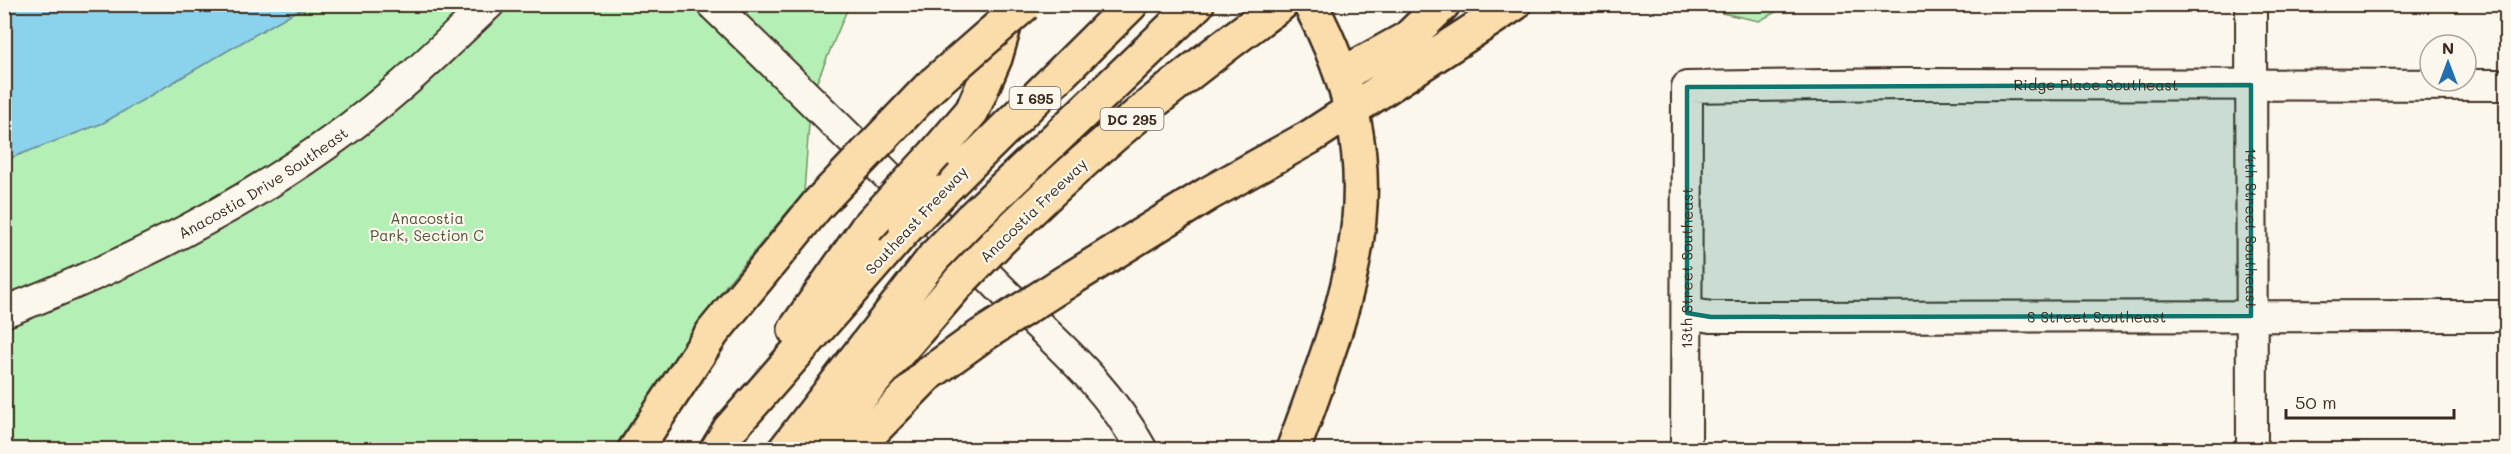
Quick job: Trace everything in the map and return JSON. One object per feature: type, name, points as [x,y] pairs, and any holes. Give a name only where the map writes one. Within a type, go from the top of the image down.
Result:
[{"type":"main road","points":[[723,439],[823,286],[867,228],[972,111],[995,57],[1011,4]]},
{"type":"main road","points":[[634,450],[713,332],[818,204],[930,87],[1025,4]]},
{"type":"main road","name":"Southeast Freeway","points":[[723,439],[906,228],[1131,4]]},
{"type":"main road","name":"I 695","points":[[785,450],[935,256],[1197,4]]},
{"type":"main road","name":"Anacostia Freeway","points":[[819,450],[850,408],[960,281],[994,246],[1072,171],[1134,118],[1197,66],[1281,4]]},
{"type":"main road","points":[[1293,450],[1335,336],[1357,249],[1360,172],[1352,109],[1343,74],[1310,4]]},
{"type":"main road","points":[[1343,74],[1408,38],[1443,4]]},
{"type":"main road","points":[[854,450],[927,375],[981,336],[1208,194],[1310,137],[1514,4]]},
{"type":"street","name":"Anacostia Drive Southeast","points":[[4,312],[138,256],[254,192],[332,140],[376,106],[489,4]]},
{"type":"street","points":[[712,4],[870,156],[1015,303],[1066,350],[1103,389],[1142,450]]},
{"type":"street","name":"14th Street Southeast","points":[[2251,4],[2252,450]]},
{"type":"street","name":"Ridge Place Southeast","points":[[1687,87],[2506,85]]},
{"type":"street","name":"13th Street Southeast","points":[[1686,450],[1687,87]]},
{"type":"street","name":"S Street Southeast","points":[[1687,313],[1711,317],[2506,316]]},
{"type":"highlighted area","points":[[2251,85],[2251,316],[1711,317],[1687,313],[1687,87]]},
{"type":"green space","points":[[1720,4],[1783,4],[1785,7],[1759,21],[1722,13]]},
{"type":"green space","name":"Anacostia Park, Section C","points":[[319,5],[849,5],[811,96],[804,192],[727,284],[613,449],[5,449],[5,160],[103,123],[294,12]]},
{"type":"water","points":[[5,4],[319,5],[294,12],[103,123],[5,160]]}]
